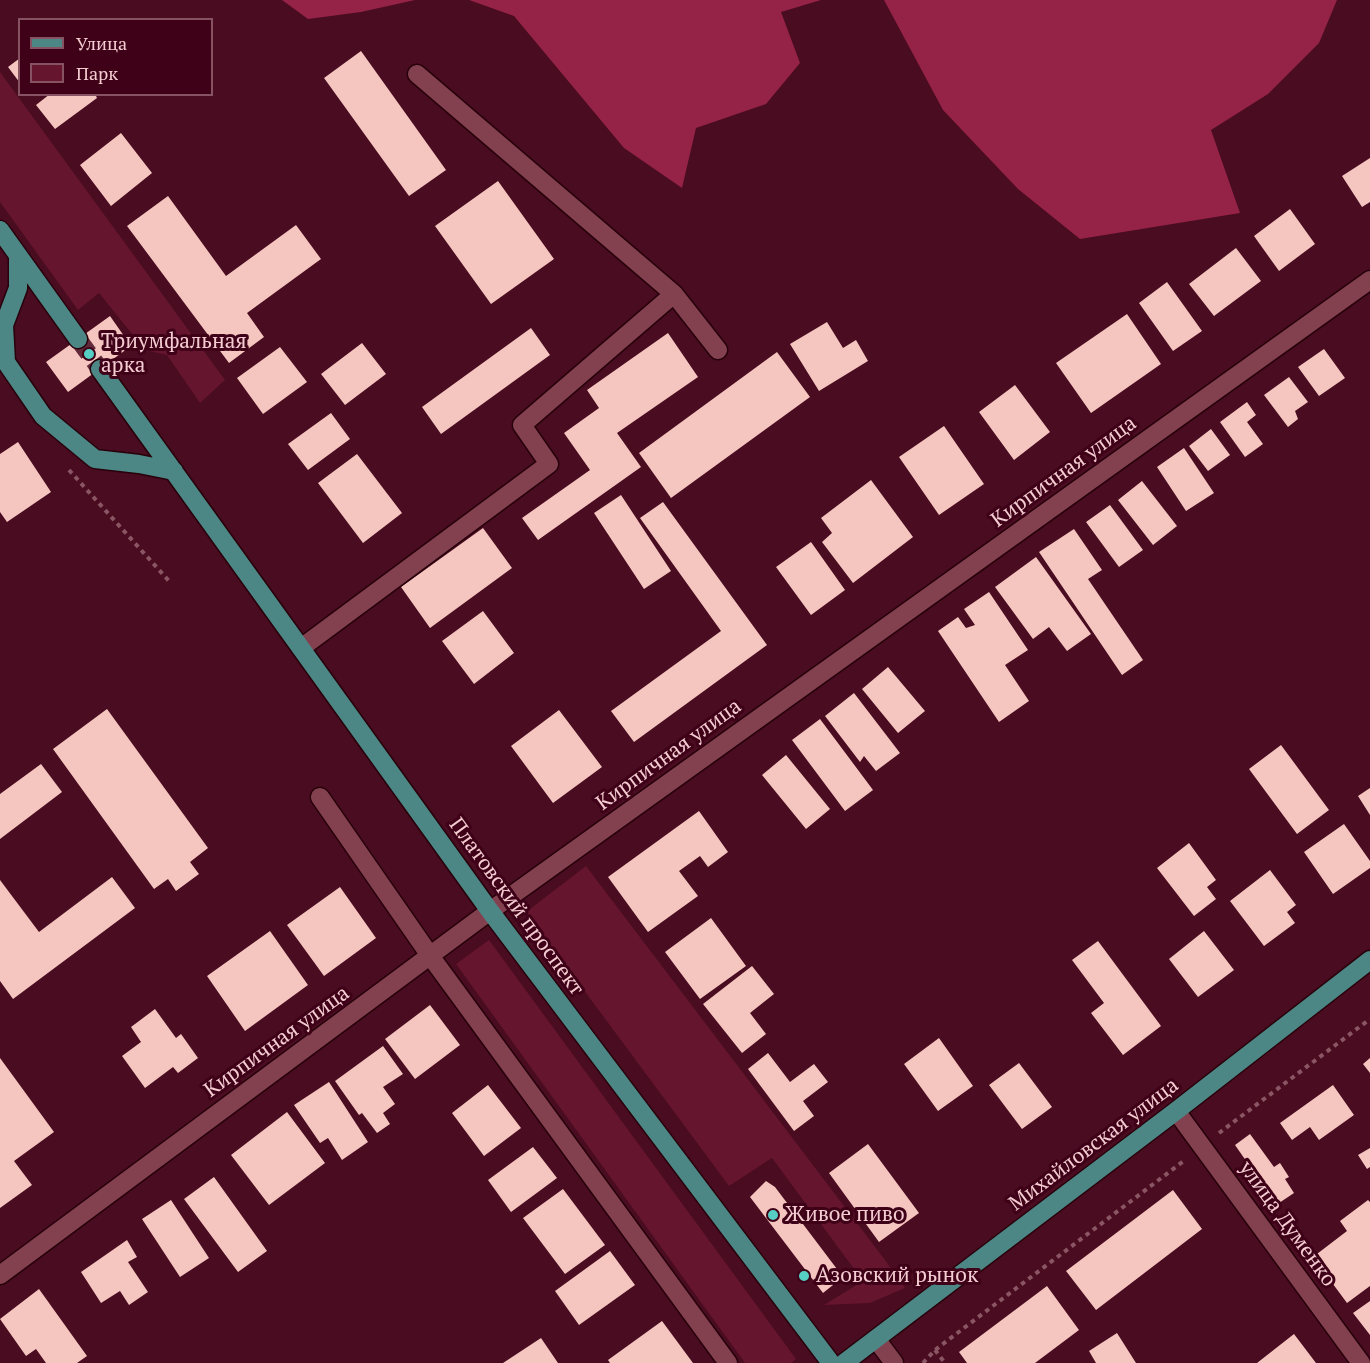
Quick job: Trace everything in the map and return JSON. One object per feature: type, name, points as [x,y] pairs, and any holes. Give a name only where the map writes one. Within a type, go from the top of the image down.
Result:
[{"type":"main road","points":[[0,230],[78,339]]},
{"type":"main road","points":[[18,255],[18,288],[4,325],[3,360],[43,416],[95,459],[174,471]]},
{"type":"main road","name":"Платовский проспект","points":[[100,369],[490,911],[831,1363]]},
{"type":"main road","name":"Михайловская улица","points":[[844,1363],[1176,1111],[1370,960]]},
{"type":"street","points":[[417,74],[674,294],[718,350]]},
{"type":"street","name":"Кирпичная улица","points":[[0,1275],[490,911],[1370,279]]},
{"type":"street","points":[[301,648],[549,464],[522,425],[674,294]]},
{"type":"street","points":[[320,797],[431,957],[728,1363]]},
{"type":"street","name":"улица Думенко","points":[[1176,1111],[1361,1363]]},
{"type":"street","points":[[876,1339],[894,1363]]},
{"type":"path","points":[[66,467],[169,581]]},
{"type":"path","points":[[922,1363],[935,1350],[1370,1019]]},
{"type":"path","points":[[935,1350],[945,1363]]},
{"type":"green space","points":[[0,72],[225,380],[200,403],[167,355],[145,350],[99,293],[78,310],[0,202]]},
{"type":"green space","points":[[586,866],[905,1288],[870,1303],[824,1305],[863,1281],[772,1158],[729,1186],[526,912]]},
{"type":"green space","points":[[489,940],[796,1359],[791,1363],[745,1363],[456,964]]},
{"type":"shaded area","points":[[282,0],[415,0],[361,12],[308,19]]},
{"type":"shaded area","points":[[469,0],[821,0],[781,12],[800,63],[766,104],[696,128],[682,188],[624,148],[514,16]]},
{"type":"shaded area","points":[[884,0],[1337,0],[1319,43],[1268,94],[1211,130],[1240,213],[1080,239],[1018,189],[943,110]]},
{"type":"building","points":[[361,51],[446,170],[409,196],[324,78]]},
{"type":"building","points":[[18,60],[18,80],[8,67]]},
{"type":"building","points":[[47,96],[96,96],[97,98],[55,129],[36,105]]},
{"type":"building","points":[[121,133],[152,173],[111,206],[80,165]]},
{"type":"building","points":[[1370,158],[1370,202],[1362,207],[1342,176]]},
{"type":"building","points":[[498,181],[554,259],[491,304],[435,226]]},
{"type":"building","points":[[168,196],[226,276],[296,225],[321,259],[247,313],[264,337],[229,363],[127,226]]},
{"type":"building","points":[[1290,209],[1315,244],[1279,271],[1254,236]]},
{"type":"building","points":[[1236,248],[1261,281],[1214,316],[1189,284]]},
{"type":"building","points":[[1167,282],[1202,331],[1173,351],[1139,303]]},
{"type":"building","points":[[1127,314],[1161,364],[1091,413],[1056,363]]},
{"type":"building","name":"Триумфальная арка","points":[[110,316],[131,346],[68,392],[46,362]]},
{"type":"building","points":[[827,322],[843,348],[856,340],[868,361],[819,391],[790,344]]},
{"type":"building","points":[[531,328],[550,355],[441,434],[422,407]]},
{"type":"building","points":[[668,333],[698,377],[617,433],[641,467],[538,540],[522,518],[590,470],[564,433],[599,408],[587,390]]},
{"type":"building","points":[[362,343],[386,374],[345,405],[321,374]]},
{"type":"building","points":[[280,347],[307,382],[263,414],[237,378]]},
{"type":"building","points":[[1324,349],[1345,378],[1319,396],[1298,367]]},
{"type":"building","points":[[777,352],[810,397],[671,498],[639,453]]},
{"type":"building","points":[[1289,377],[1308,402],[1295,411],[1298,419],[1288,427],[1264,395]]},
{"type":"building","points":[[1015,385],[1050,432],[1014,460],[979,412]]},
{"type":"building","points":[[1247,402],[1256,415],[1247,422],[1263,444],[1245,457],[1220,422]]},
{"type":"building","points":[[331,413],[350,439],[308,470],[288,444]]},
{"type":"building","points":[[944,426],[984,484],[939,515],[899,457]]},
{"type":"building","points":[[1211,429],[1230,455],[1208,471],[1189,446]]},
{"type":"building","points":[[18,442],[51,492],[7,522],[0,512],[0,454]]},
{"type":"building","points":[[1184,448],[1214,493],[1186,511],[1157,467]]},
{"type":"building","points":[[357,454],[402,513],[363,543],[318,483]]},
{"type":"building","points":[[871,480],[913,537],[853,583],[822,542],[832,533],[821,518]]},
{"type":"building","points":[[1142,481],[1177,526],[1153,545],[1118,500]]},
{"type":"building","points":[[621,495],[671,571],[644,589],[594,513]]},
{"type":"building","points":[[663,502],[767,645],[634,742],[611,711],[721,631],[640,518]]},
{"type":"building","points":[[1110,505],[1143,550],[1119,567],[1086,522]]},
{"type":"building","points":[[483,528],[512,568],[430,628],[401,587]]},
{"type":"building","points":[[1074,529],[1102,570],[1088,579],[1143,660],[1122,675],[1039,552]]},
{"type":"building","points":[[811,542],[845,590],[811,615],[776,567]]},
{"type":"building","points":[[1036,557],[1091,634],[1067,651],[1049,627],[1033,639],[995,587]]},
{"type":"building","points":[[989,592],[1028,650],[1005,665],[1029,701],[999,722],[938,631],[958,617],[966,628],[975,625],[964,609]]},
{"type":"building","points":[[483,611],[514,653],[474,684],[442,641]]},
{"type":"building","points":[[888,667],[925,711],[898,733],[862,689]]},
{"type":"building","points":[[854,693],[900,753],[876,771],[864,756],[860,762],[825,716]]},
{"type":"building","points":[[107,709],[208,848],[190,862],[199,874],[176,891],[168,879],[154,889],[53,749]]},
{"type":"building","points":[[559,710],[602,767],[553,803],[511,746]]},
{"type":"building","points":[[820,719],[873,790],[845,811],[792,740]]},
{"type":"building","points":[[1281,745],[1329,810],[1297,834],[1249,769]]},
{"type":"building","points":[[786,755],[830,809],[806,829],[762,775]]},
{"type":"building","points":[[41,764],[62,792],[0,839],[0,794]]},
{"type":"building","points":[[1370,788],[1370,815],[1358,796]]},
{"type":"building","points":[[699,811],[728,852],[708,867],[700,856],[679,871],[698,896],[648,932],[608,877]]},
{"type":"building","points":[[1344,824],[1370,861],[1370,868],[1333,894],[1304,852]]},
{"type":"building","points":[[1189,843],[1216,880],[1207,887],[1216,899],[1194,916],[1157,868]]},
{"type":"building","points":[[1270,870],[1296,905],[1287,912],[1295,923],[1264,946],[1230,901]]},
{"type":"building","points":[[112,877],[135,908],[13,999],[0,981],[0,880],[39,932]]},
{"type":"building","points":[[340,887],[376,938],[324,976],[287,925]]},
{"type":"building","points":[[711,918],[746,966],[700,999],[665,952]]},
{"type":"building","points":[[270,931],[308,985],[245,1031],[207,976]]},
{"type":"building","points":[[1204,931],[1234,970],[1198,997],[1169,959]]},
{"type":"building","points":[[1098,941],[1161,1026],[1123,1055],[1091,1013],[1104,1003],[1072,960]]},
{"type":"building","points":[[752,966],[774,994],[750,1013],[766,1034],[742,1053],[703,1004]]},
{"type":"building","points":[[430,1005],[460,1045],[415,1079],[385,1039]]},
{"type":"building","points":[[155,1009],[176,1038],[181,1034],[198,1058],[178,1073],[173,1067],[145,1088],[122,1056],[141,1042],[131,1027]]},
{"type":"building","points":[[939,1038],[973,1086],[938,1111],[904,1064]]},
{"type":"building","points":[[383,1046],[403,1074],[383,1087],[395,1104],[383,1113],[390,1124],[377,1133],[362,1113],[359,1115],[335,1081]]},
{"type":"building","points":[[768,1053],[790,1082],[814,1064],[828,1082],[803,1101],[814,1116],[794,1131],[748,1069]]},
{"type":"building","points":[[0,1058],[54,1132],[14,1161],[32,1185],[0,1208]]},
{"type":"building","points":[[1370,1058],[1370,1073],[1363,1064]]},
{"type":"building","points":[[1019,1063],[1052,1107],[1022,1129],[989,1085]]},
{"type":"building","points":[[329,1082],[368,1142],[342,1160],[328,1138],[320,1143],[294,1105]]},
{"type":"building","points":[[488,1085],[521,1128],[484,1156],[452,1113]]},
{"type":"building","points":[[1333,1085],[1354,1115],[1319,1140],[1310,1127],[1292,1140],[1280,1123]]},
{"type":"building","points":[[287,1112],[325,1163],[269,1205],[231,1155]]},
{"type":"building","points":[[1250,1134],[1274,1167],[1280,1163],[1289,1177],[1285,1179],[1294,1193],[1273,1207],[1265,1193],[1267,1191],[1235,1145]]},
{"type":"building","points":[[868,1144],[919,1213],[879,1242],[829,1173]]},
{"type":"building","points":[[533,1147],[557,1178],[511,1212],[488,1180]]},
{"type":"building","points":[[1370,1148],[1370,1167],[1367,1169],[1358,1155]]},
{"type":"building","points":[[214,1177],[267,1251],[238,1272],[184,1199]]},
{"type":"building","points":[[766,1181],[775,1187],[843,1277],[823,1293],[750,1197]]},
{"type":"building","points":[[563,1189],[605,1245],[565,1274],[523,1218]]},
{"type":"building","points":[[1173,1190],[1202,1229],[1096,1310],[1066,1271]]},
{"type":"building","points":[[171,1200],[209,1258],[180,1277],[142,1219]]},
{"type":"building","points":[[1368,1200],[1370,1202],[1370,1286],[1347,1303],[1313,1257],[1347,1231],[1340,1221]]},
{"type":"building","points":[[127,1240],[137,1257],[128,1262],[148,1292],[129,1305],[120,1291],[101,1303],[81,1272]]},
{"type":"building","points":[[610,1251],[635,1285],[579,1325],[555,1291]]},
{"type":"building","points":[[1047,1286],[1079,1330],[1035,1363],[967,1363],[959,1352]]},
{"type":"building","points":[[39,1289],[87,1356],[77,1363],[46,1363],[36,1349],[26,1356],[0,1319]]},
{"type":"building","points":[[1370,1301],[1370,1335],[1353,1313]]},
{"type":"building","points":[[662,1321],[693,1363],[610,1363],[608,1360]]},
{"type":"building","points":[[1117,1333],[1136,1363],[1096,1363],[1089,1351]]},
{"type":"building","points":[[1294,1334],[1316,1363],[1257,1363]]},
{"type":"building","points":[[541,1338],[558,1363],[503,1363]]},
{"type":"tunnel","points":[[78,339],[100,369]]},
{"type":"place","name":"Триумфальная арка","points":[[89,354]]},
{"type":"place","name":"Живое пиво","points":[[773,1215]]},
{"type":"place","name":"Азовский рынок","points":[[804,1276]]}]
